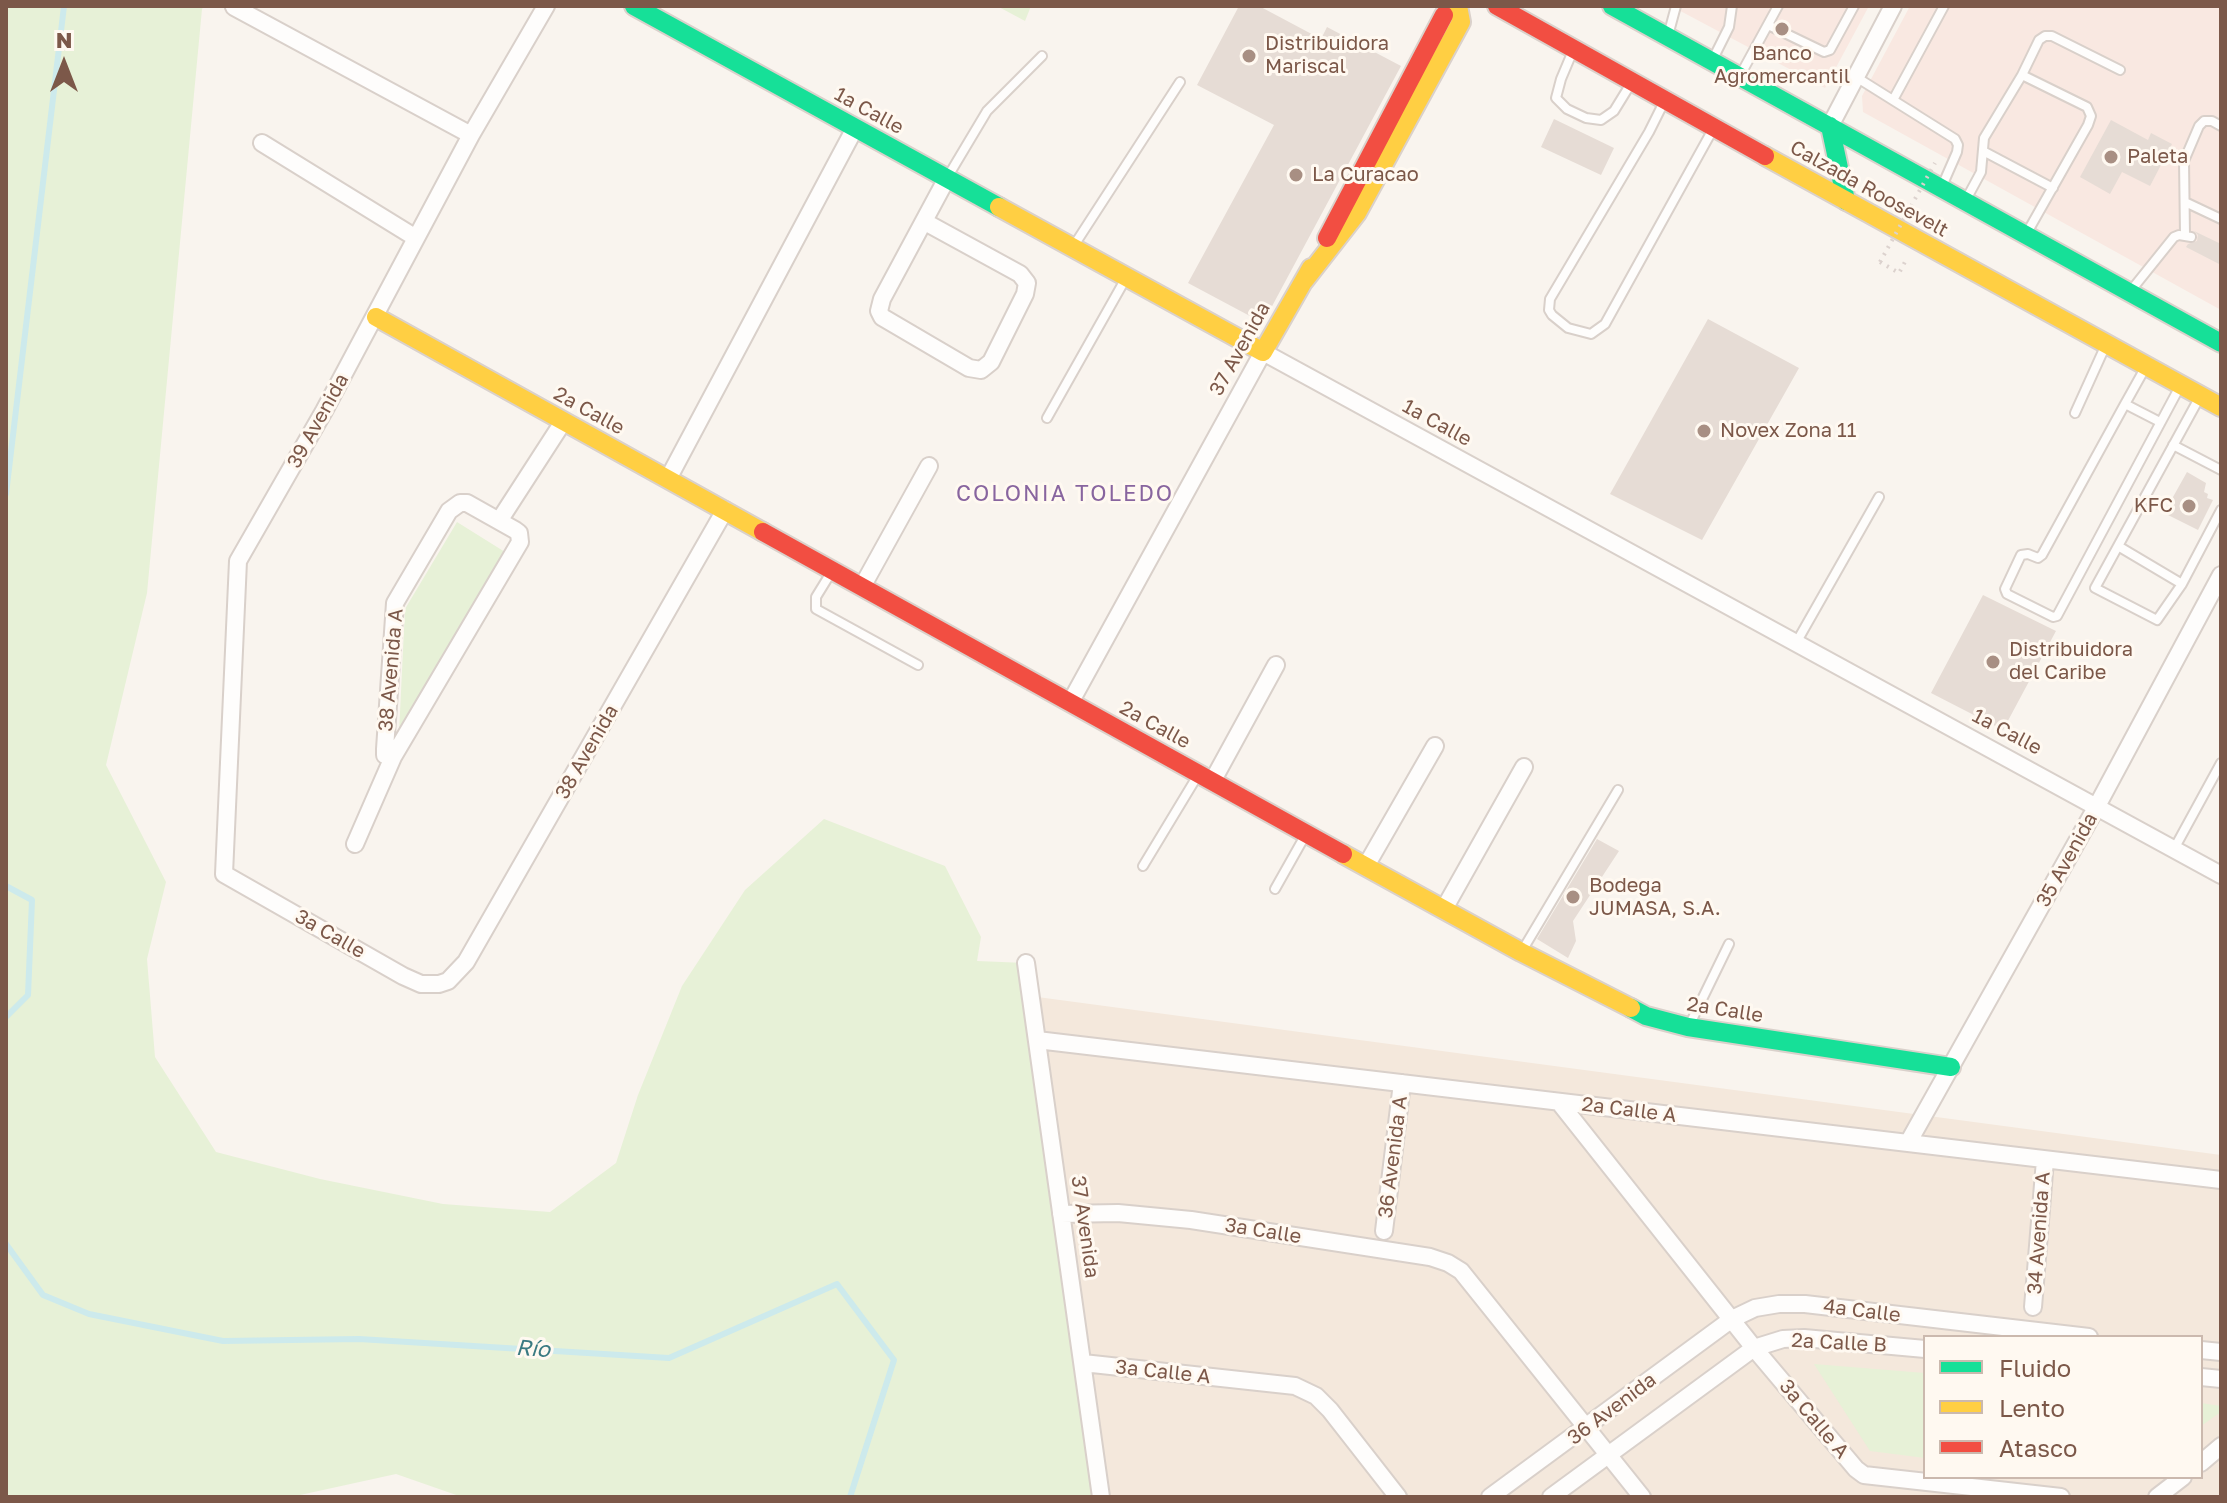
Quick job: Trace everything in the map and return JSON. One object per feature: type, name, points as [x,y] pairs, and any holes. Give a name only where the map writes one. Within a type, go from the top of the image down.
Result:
[{"type":"main road","name":"1a Calle","points":[[634,6],[1263,352]]},
{"type":"main road","name":"Calzada Roosevelt","points":[[1497,6],[2221,407]]},
{"type":"main road","name":"Calzada Roosevelt","points":[[1612,6],[1646,21],[1668,37],[2221,343]]},
{"type":"main road","name":"37 Avenida","points":[[1263,352],[1304,281],[1357,213],[1461,22],[1451,10]]},
{"type":"main road","points":[[1830,126],[1846,201]]},
{"type":"main road","name":"2a Calle","points":[[376,317],[1521,952],[1646,1016],[1688,1027],[1951,1067]]},
{"type":"street","name":"39 Avenida","points":[[224,874],[238,561],[376,317],[471,135],[546,6]]},
{"type":"street","points":[[1830,126],[1893,6]]},
{"type":"street","points":[[234,7],[471,135]]},
{"type":"street","points":[[668,479],[855,128]]},
{"type":"street","points":[[262,143],[416,238]]},
{"type":"street","points":[[925,222],[1020,274],[1027,283],[1025,294],[991,362],[981,370],[969,368],[882,317],[879,311],[882,299],[947,178]]},
{"type":"street","name":"1a Calle","points":[[1263,352],[2221,875]]},
{"type":"street","name":"37 Avenida","points":[[1070,703],[1263,352]]},
{"type":"street","points":[[499,521],[563,422]]},
{"type":"street","points":[[862,587],[929,466]]},
{"type":"street","name":"38 Avenida A","points":[[467,503],[499,521],[519,533],[520,542],[393,757],[385,755],[395,603],[454,505],[467,503]]},
{"type":"street","name":"38 Avenida","points":[[439,984],[456,975],[466,962],[725,510]]},
{"type":"street","name":"35 Avenida","points":[[1908,1143],[2097,806],[2221,575]]},
{"type":"street","points":[[1205,778],[1276,665]]},
{"type":"street","points":[[1366,866],[1435,746]]},
{"type":"street","points":[[355,844],[393,757]]},
{"type":"street","points":[[1444,909],[1524,767]]},
{"type":"street","name":"3a Calle","points":[[224,874],[403,976],[421,984],[439,984]]},
{"type":"street","name":"37 Avenida","points":[[1026,963],[1101,1497]]},
{"type":"street","name":"2a Calle A","points":[[1037,1040],[2221,1180]]},
{"type":"street","name":"36 Avenida A","points":[[1384,1231],[1402,1083]]},
{"type":"street","name":"3a Calle A","points":[[1559,1102],[1754,1348],[1864,1475],[2000,1494],[2061,1497]]},
{"type":"street","name":"34 Avenida A","points":[[2033,1307],[2045,1160]]},
{"type":"street","name":"3a Calle","points":[[1061,1214],[1118,1213],[1205,1222],[1430,1257],[1461,1271],[1587,1428]]},
{"type":"street","name":"4a Calle","points":[[1732,1319],[1755,1308],[1805,1304],[2032,1334]]},
{"type":"street","name":"36 Avenida","points":[[1490,1497],[1732,1319]]},
{"type":"street","name":"2a Calle B","points":[[1754,1348],[1783,1339],[1804,1338],[1923,1349]]},
{"type":"street","name":"36 Avenida","points":[[1551,1497],[1754,1348]]},
{"type":"street","name":"3a Calle A","points":[[1083,1363],[1295,1386],[1316,1396],[1330,1410],[1398,1497]]},
{"type":"street","points":[[1587,1428],[1642,1497]]},
{"type":"street","points":[[2203,1461],[2221,1446]]},
{"type":"street","points":[[2157,1497],[2180,1479]]},
{"type":"lane","points":[[1668,37],[1676,6]]},
{"type":"lane","points":[[1712,61],[1729,27],[1732,6]]},
{"type":"lane","points":[[1740,76],[1778,6]]},
{"type":"lane","points":[[1768,25],[1824,52],[1830,50],[1854,6]]},
{"type":"lane","points":[[1893,100],[1944,6]]},
{"type":"lane","points":[[1965,201],[1981,172],[1984,138],[2039,40],[2052,36],[2120,70]]},
{"type":"lane","points":[[1574,49],[1556,98],[1567,109],[1595,120],[1608,117],[1633,81]]},
{"type":"lane","points":[[947,178],[987,111],[1042,56]]},
{"type":"lane","points":[[2022,75],[2087,107],[2090,112],[2088,125],[2026,235]]},
{"type":"lane","points":[[1856,77],[1955,139],[1957,152],[1941,188]]},
{"type":"lane","points":[[1073,248],[1180,82]]},
{"type":"lane","points":[[1665,99],[1649,132],[1550,299],[1552,315],[1568,328],[1591,334],[1605,324],[1715,127]]},
{"type":"lane","points":[[2130,293],[2174,237],[2188,236],[2184,161],[2204,121],[2221,126]]},
{"type":"lane","points":[[1983,151],[2053,188]]},
{"type":"lane","points":[[2185,202],[2221,219]]},
{"type":"lane","points":[[1047,418],[1126,277]]},
{"type":"lane","points":[[2075,413],[2106,344]]},
{"type":"lane","points":[[2146,366],[2042,555],[2038,558],[2021,555],[2005,589],[2007,594],[2053,617],[2057,616],[2181,384]]},
{"type":"lane","points":[[2201,395],[2095,584],[2097,591],[2157,620],[2182,584],[2221,510]]},
{"type":"lane","points":[[2125,404],[2160,422]]},
{"type":"lane","points":[[2173,445],[2221,470]]},
{"type":"lane","points":[[1796,643],[1879,497]]},
{"type":"lane","points":[[2118,546],[2182,584]]},
{"type":"lane","points":[[833,570],[816,597],[816,609],[918,665]]},
{"type":"lane","points":[[2174,849],[2221,763]]},
{"type":"lane","points":[[1143,866],[1205,778]]},
{"type":"lane","points":[[1521,952],[1618,790]]},
{"type":"lane","points":[[1275,889],[1306,833]]},
{"type":"lane","points":[[1688,1027],[1729,944]]},
{"type":"path","points":[[1899,273],[1880,262],[1935,163]]},
{"type":"shaded area","points":[[1671,6],[1869,6],[1825,88]]},
{"type":"shaded area","points":[[1910,6],[2221,6],[2221,310],[1863,112],[1862,96]]},
{"type":"shaded area","points":[[1000,992],[2221,1155],[2221,1497],[1059,1497]]},
{"type":"green space","points":[[6,6],[204,6],[147,593],[106,765],[166,882],[147,959],[155,1057],[216,1152],[320,1179],[443,1204],[550,1212],[616,1163],[638,1095],[682,986],[745,890],[824,819],[945,866],[981,937],[977,961],[1026,963],[1101,1497],[462,1497],[396,1474],[291,1497],[6,1497]]},
{"type":"green space","points":[[997,6],[1031,6],[1025,21]]},
{"type":"green space","points":[[457,522],[505,552],[399,733],[405,609]]},
{"type":"green space","points":[[1814,1364],[1923,1373],[1923,1458],[1870,1451]]},
{"type":"green space","points":[[2203,1403],[2221,1406],[2221,1412],[2203,1425]]},
{"type":"building","name":"La Curacao","points":[[1239,6],[1259,6],[1321,39],[1327,27],[1401,66],[1263,323],[1188,283],[1274,125],[1197,85]]},
{"type":"building","points":[[1554,119],[1614,148],[1601,175],[1541,147]]},
{"type":"building","name":"Paleta","points":[[2111,120],[2148,140],[2151,133],[2172,144],[2150,186],[2122,172],[2110,194],[2080,177]]},
{"type":"building","points":[[2194,231],[2221,244],[2221,265],[2186,247],[2197,241],[2198,235]]},
{"type":"building","name":"Novex Zona 11","points":[[1708,319],[1799,368],[1702,540],[1610,494]]},
{"type":"building","name":"KFC","points":[[2187,472],[2206,483],[2204,492],[2208,494],[2207,498],[2213,500],[2198,530],[2164,513]]},
{"type":"building","name":"Distribuidora del Caribe","points":[[1983,595],[2056,631],[2003,730],[1931,693]]},
{"type":"building","name":"Bodega JUMASA, S.A.","points":[[1597,839],[1619,851],[1573,921],[1576,941],[1568,958],[1537,939]]},
{"type":"waterway","points":[[6,494],[64,6]]},
{"type":"waterway","points":[[6,886],[32,900],[28,995],[6,1017]]},
{"type":"waterway","name":"Río","points":[[6,1244],[43,1295],[89,1314],[223,1341],[359,1339],[669,1358],[837,1284],[894,1360],[850,1497]]},
{"type":"traffic: fast","points":[[634,6],[999,207]]},
{"type":"traffic: fast","points":[[1612,6],[2221,343]]},
{"type":"traffic: fast","points":[[1830,126],[1846,201]]},
{"type":"traffic: fast","points":[[1631,1008],[1646,1016],[1688,1027],[1951,1067]]},
{"type":"traffic: slow","points":[[1304,281],[1357,213],[1461,22],[1458,6]]},
{"type":"traffic: slow","points":[[1765,156],[2221,407]]},
{"type":"traffic: slow","points":[[999,207],[1263,352],[1311,268]]},
{"type":"traffic: slow","points":[[376,317],[763,532]]},
{"type":"traffic: slow","points":[[1343,854],[1521,952],[1631,1008]]},
{"type":"traffic: jam","points":[[1497,6],[1765,156]]},
{"type":"traffic: jam","points":[[1327,238],[1444,15]]},
{"type":"traffic: jam","points":[[763,532],[1343,854]]},
{"type":"place","name":"Banco Agromercantil","points":[[1782,29]]},
{"type":"place","name":"Distribuidora Mariscal","points":[[1249,56]]},
{"type":"place","name":"Paleta","points":[[2111,157]]},
{"type":"place","name":"La Curacao","points":[[1296,175]]},
{"type":"place","name":"Novex Zona 11","points":[[1704,431]]},
{"type":"place","name":"KFC","points":[[2189,506]]},
{"type":"place","name":"Distribuidora del Caribe","points":[[1993,662]]},
{"type":"place","name":"Bodega JUMASA, S.A.","points":[[1573,897]]},
{"type":"district","name":"COLONIA TOLEDO","points":[[1065,494]]}]
